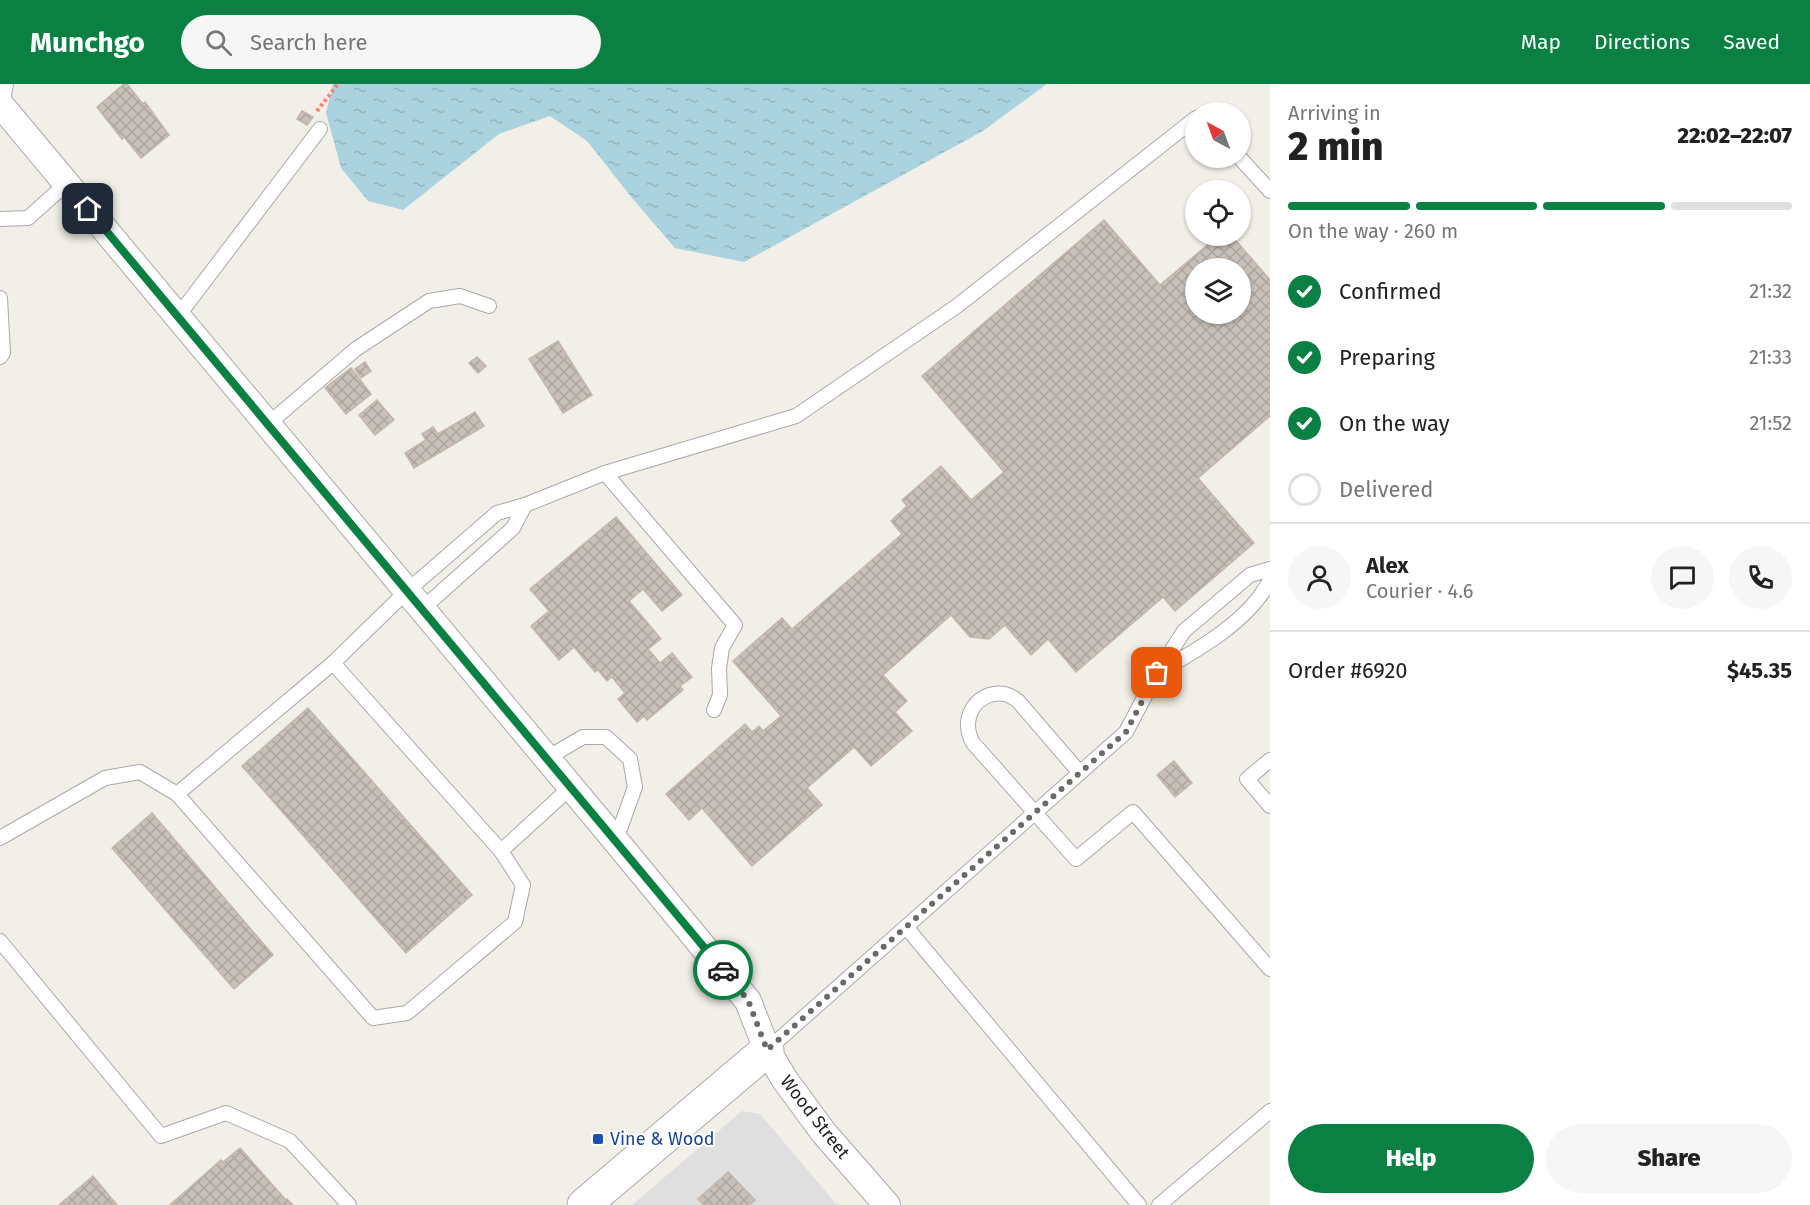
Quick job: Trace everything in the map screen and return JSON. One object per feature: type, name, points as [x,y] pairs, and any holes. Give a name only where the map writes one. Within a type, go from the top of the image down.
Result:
[{"type":"street","name":"Wood Street","points":[[3,98],[66,184],[748,1000],[767,1050],[785,1080],[824,1132],[887,1205]]},
{"type":"street","points":[[585,1205],[767,1050]]},
{"type":"lane","points":[[414,600],[496,513],[525,505],[605,473],[796,416],[957,306],[1185,127]]},
{"type":"lane","points":[[178,316],[320,129]]},
{"type":"lane","points":[[1249,168],[1270,191]]},
{"type":"lane","points":[[0,219],[28,218],[66,184]]},
{"type":"lane","points":[[268,424],[356,349],[429,301],[460,296],[489,306]]},
{"type":"lane","points":[[0,298],[3,353],[0,357]]},
{"type":"lane","points":[[605,473],[735,626],[722,648],[719,668],[720,695],[714,710]]},
{"type":"lane","points":[[177,794],[333,663],[414,600],[513,528],[525,505]]},
{"type":"lane","points":[[767,1050],[1126,732],[1157,673],[1184,631],[1250,575],[1270,569]]},
{"type":"lane","points":[[1157,673],[1200,649],[1238,618],[1263,595],[1270,580]]},
{"type":"lane","points":[[0,838],[105,778],[140,772],[177,794],[373,1018],[407,1014],[515,922],[524,885],[501,851],[333,663]]},
{"type":"lane","points":[[1080,773],[1018,701],[1006,694],[993,694],[982,699],[972,708],[967,723],[968,734],[973,743],[1076,859],[1133,812],[1270,969]]},
{"type":"lane","points":[[547,758],[582,737],[606,738],[630,759],[635,787],[616,840]]},
{"type":"lane","points":[[1270,760],[1247,779],[1270,806]]},
{"type":"lane","points":[[501,851],[571,787]]},
{"type":"lane","points":[[906,927],[1139,1205]]},
{"type":"lane","points":[[0,941],[161,1136],[226,1113],[290,1141],[349,1205]]},
{"type":"lane","points":[[1159,1205],[1270,1111]]},
{"type":"shaded area","points":[[742,1111],[760,1114],[837,1205],[632,1205]]},
{"type":"water","points":[[333,84],[1047,84],[983,131],[744,262],[675,248],[587,141],[550,116],[499,134],[403,210],[368,201],[341,168],[326,113]]},
{"type":"building","points":[[124,84],[127,84],[143,104],[145,102],[169,135],[141,158],[124,137],[122,139],[97,107]]},
{"type":"building","points":[[302,111],[313,117],[307,125],[297,119]]},
{"type":"building","points":[[1104,220],[1160,285],[1185,264],[1185,324],[1251,324],[1251,258],[1270,280],[1270,416],[1198,478],[1254,543],[1175,611],[1163,597],[1076,672],[1048,639],[1031,655],[1005,625],[989,639],[970,637],[951,615],[883,675],[907,701],[895,712],[912,731],[871,766],[854,747],[807,788],[822,805],[752,866],[702,808],[689,820],[666,794],[745,724],[752,732],[759,726],[763,731],[781,716],[733,661],[782,618],[792,629],[902,534],[891,521],[907,506],[902,500],[941,466],[971,500],[1004,472],[922,376]]},
{"type":"building","points":[[1206,246],[1241,246],[1251,258],[1192,258]]},
{"type":"building","points":[[558,341],[592,395],[563,413],[529,359]]},
{"type":"building","points":[[477,357],[486,366],[478,373],[469,363]]},
{"type":"building","points":[[365,362],[371,371],[361,378],[355,369]]},
{"type":"building","points":[[351,368],[371,394],[346,414],[325,388]]},
{"type":"building","points":[[377,400],[394,420],[375,435],[359,415]]},
{"type":"building","points":[[475,412],[484,426],[414,468],[405,453],[426,440],[422,434],[433,427],[438,434]]},
{"type":"building","points":[[616,517],[682,595],[662,611],[643,589],[629,601],[661,639],[648,649],[660,663],[672,653],[692,677],[680,686],[683,690],[647,720],[644,716],[637,722],[618,699],[625,693],[612,677],[607,681],[598,670],[595,672],[574,647],[559,660],[531,626],[549,611],[530,589]]},
{"type":"building","points":[[308,708],[472,895],[406,953],[242,766]]},
{"type":"building","points":[[1174,761],[1192,783],[1175,797],[1157,775]]},
{"type":"building","points":[[152,813],[273,955],[234,989],[112,848]]},
{"type":"building","points":[[240,1148],[293,1205],[170,1205],[221,1160],[223,1162]]},
{"type":"building","points":[[728,1172],[755,1200],[749,1205],[704,1205],[698,1199]]},
{"type":"building","points":[[93,1176],[117,1205],[59,1205]]},
{"type":"way so far","points":[[723,970],[748,1000],[767,1050],[797,1021],[1126,732],[1157,673]]},
{"type":"place","name":"Vine & Wood","points":[[598,1139]]},
{"type":"route","points":[[88,209],[723,970]]}]
